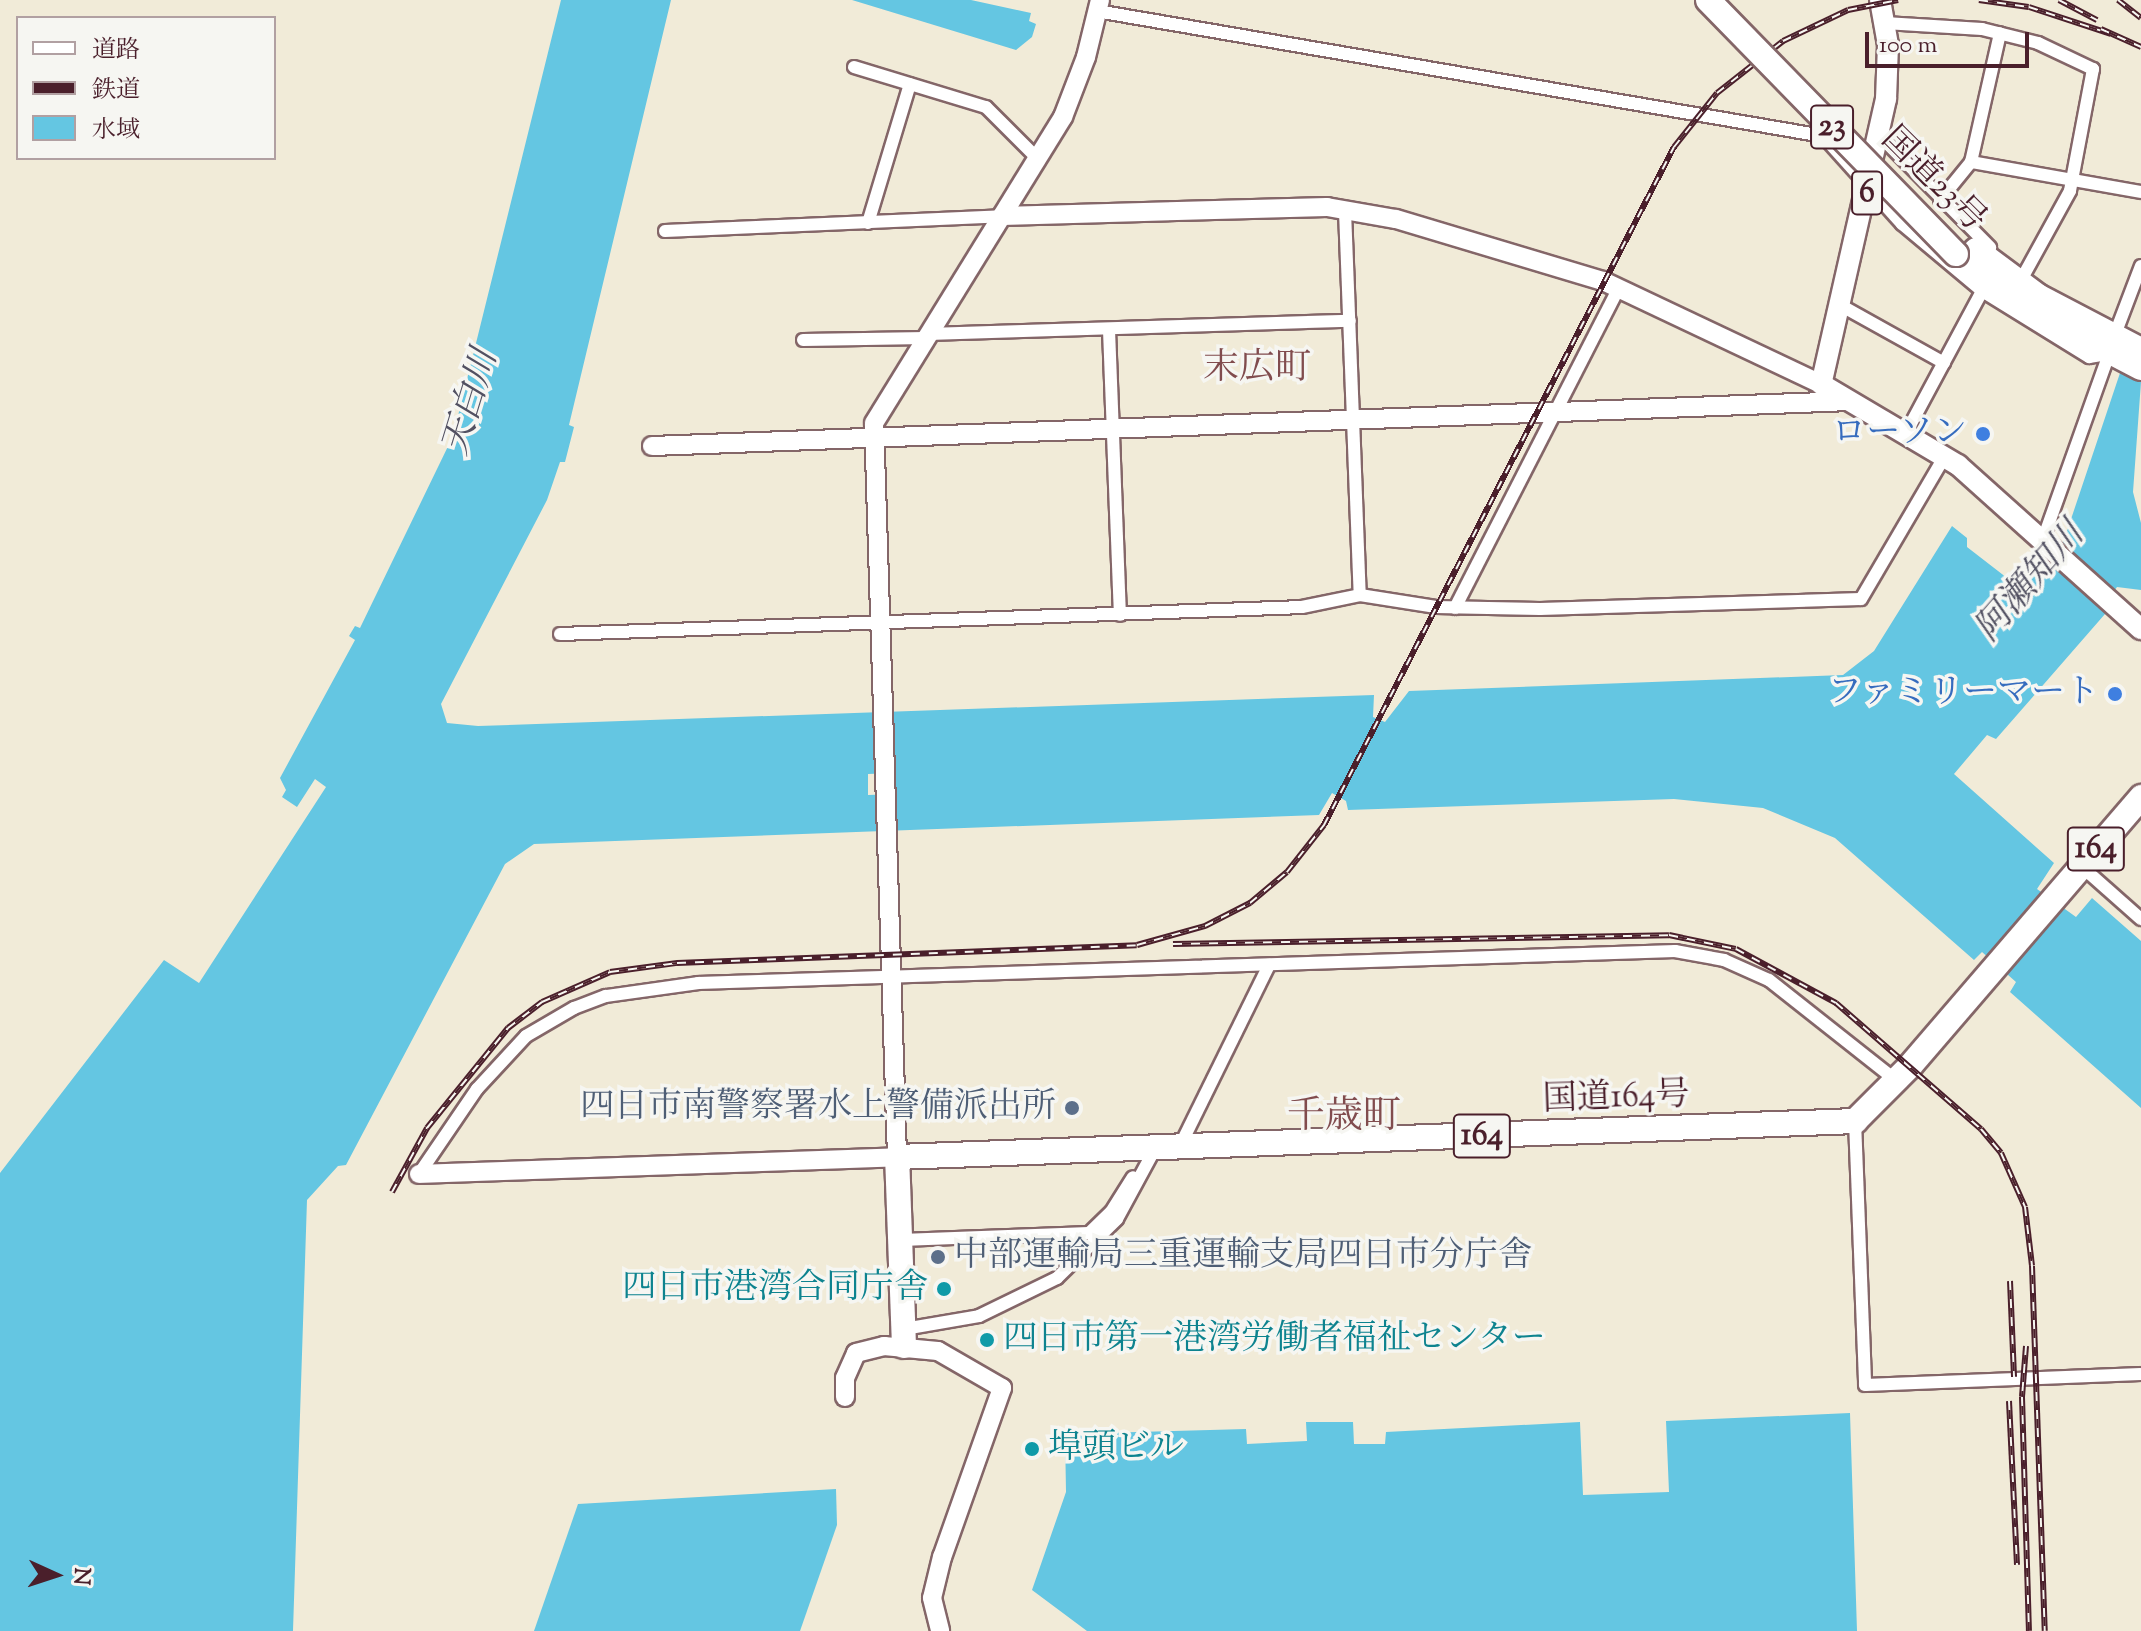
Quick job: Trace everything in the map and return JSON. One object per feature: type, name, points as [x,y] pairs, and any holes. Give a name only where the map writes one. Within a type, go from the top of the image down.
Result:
[{"type":"highway","name":"国道23号","points":[[1708,0],[1960,248],[2038,296],[2141,368]]},
{"type":"highway","name":"国道23号","points":[[1730,0],[1960,248]]},
{"type":"highway","name":"国道23号","points":[[2112,349],[2140,350]]},
{"type":"highway","name":"164","points":[[1855,1121],[1897,1081],[1996,962],[2141,797]]},
{"type":"highway","name":"国道164号","points":[[897,1157],[1855,1121]]},
{"type":"highway","points":[[897,1157],[904,1337]]},
{"type":"main road","name":"6","points":[[1821,384],[1869,186],[1889,74],[1880,0]]},
{"type":"main road","points":[[1821,384],[1945,456],[2046,541],[2135,622]]},
{"type":"street","points":[[419,1174],[897,1157],[877,625],[874,423],[1039,160],[1077,84],[1098,5],[1823,136],[1902,224],[1982,291],[2089,357],[2112,349]]},
{"type":"street","points":[[1885,23],[1963,25],[2000,33],[2093,69],[2072,179],[2055,223],[2025,273]]},
{"type":"street","points":[[1940,200],[1971,162],[2000,33]]},
{"type":"street","points":[[854,67],[986,107],[1039,160]]},
{"type":"street","points":[[868,223],[910,84]]},
{"type":"street","points":[[1877,133],[1971,233],[2025,273],[2100,318],[2112,349]]},
{"type":"street","points":[[1971,162],[2141,192]]},
{"type":"street","points":[[665,231],[1002,216],[1284,208],[1345,211],[1494,245],[1619,288],[1821,384]]},
{"type":"street","points":[[1345,211],[1360,595]]},
{"type":"street","points":[[2046,541],[2141,266]]},
{"type":"street","points":[[1455,608],[1558,413],[1619,288]]},
{"type":"street","points":[[1906,433],[1982,291]]},
{"type":"street","points":[[1840,305],[1944,363]]},
{"type":"street","points":[[803,340],[1350,321]]},
{"type":"street","points":[[1109,330],[1120,615]]},
{"type":"street","points":[[652,446],[1849,401]]},
{"type":"street","points":[[560,634],[877,625],[1302,607],[1360,595],[1455,608],[1861,599],[1945,456]]},
{"type":"street","points":[[2081,866],[2141,919]]},
{"type":"street","points":[[419,1174],[504,1057],[526,1036],[574,1008],[665,986],[1687,953],[1724,960],[1769,980],[1897,1081]]},
{"type":"street","points":[[845,1397],[845,1378],[856,1353],[989,1312],[1057,1278],[1117,1219],[1269,965]]},
{"type":"street","points":[[1855,1121],[1865,1385],[2141,1374]]},
{"type":"street","points":[[901,1240],[1089,1233],[1122,1198],[1161,1147]]},
{"type":"street","points":[[904,1337],[938,1351],[1002,1388],[942,1557],[932,1598],[940,1631]]},
{"type":"water","points":[[561,0],[671,0],[569,425],[574,427],[565,462],[560,462],[547,500],[441,704],[447,723],[478,726],[1374,695],[1373,717],[1385,722],[1409,691],[1843,675],[1874,651],[1952,526],[1967,538],[1967,547],[2020,588],[2058,542],[2063,543],[2120,373],[2141,382],[2133,492],[2141,523],[2141,590],[2117,587],[2104,605],[2105,614],[1996,739],[1987,735],[1954,774],[2054,863],[2037,889],[2076,917],[2092,898],[2141,941],[2141,1108],[2010,992],[2016,982],[1982,952],[1974,960],[1835,838],[1763,808],[1674,799],[1348,810],[1346,801],[1332,793],[1319,815],[534,844],[505,864],[346,1165],[338,1166],[307,1200],[293,1631],[0,1631],[0,1173],[164,960],[199,983],[326,787],[315,779],[297,807],[282,797],[286,790],[280,778],[355,640],[349,636],[355,626],[360,628],[453,436]],"holes":[[[895,773],[896,794],[868,795],[868,774]]]},
{"type":"water","points":[[852,0],[971,0],[1031,13],[1029,21],[1036,24],[1032,37],[1016,50]]},
{"type":"water","points":[[1850,1413],[1857,1631],[1087,1631],[1032,1590],[1066,1492],[1065,1434],[1246,1429],[1247,1444],[1307,1441],[1306,1422],[1353,1422],[1354,1444],[1385,1444],[1386,1432],[1580,1422],[1583,1495],[1669,1492],[1666,1421]]},
{"type":"water","points":[[836,1489],[837,1525],[800,1631],[534,1631],[578,1504]]},
{"type":"railway","points":[[392,1192],[427,1128],[508,1028],[542,1002],[610,972],[677,963],[1137,945],[1205,926],[1250,903],[1287,872],[1324,825],[1674,147],[1717,93],[1783,41],[1848,10],[1898,0]]},
{"type":"railway","points":[[1979,0],[2029,7],[2111,34]]},
{"type":"railway","points":[[2059,0],[2097,20]]},
{"type":"railway","points":[[2118,0],[2141,18]]},
{"type":"railway","points":[[2101,29],[2141,47]]},
{"type":"railway","points":[[1173,944],[1669,935],[1736,949],[1836,1003],[1981,1129],[2001,1153],[2025,1207],[2032,1266],[2045,1631]]},
{"type":"railway","points":[[2010,1281],[2014,1377]]},
{"type":"railway","points":[[2026,1346],[2022,1397],[2029,1631]]},
{"type":"railway","points":[[2009,1401],[2017,1565]]},
{"type":"place","name":"ローソン","points":[[1983,434]]},
{"type":"place","name":"ファミリーマート","points":[[2115,694]]},
{"type":"place","name":"四日市南警察署水上警備派出所","points":[[1072,1108]]},
{"type":"place","name":"中部運輸局三重運輸支局四日市分庁舎","points":[[938,1257]]},
{"type":"place","name":"四日市港湾合同庁舎","points":[[944,1289]]},
{"type":"place","name":"四日市第一港湾労働者福祉センター","points":[[987,1340]]},
{"type":"place","name":"埠頭ビル","points":[[1032,1449]]},
{"type":"district","name":"末広町","points":[[1257,370]]},
{"type":"district","name":"千歳町","points":[[1344,1119]]},
{"type":"water label","name":"天白川","points":[[472,403]]},
{"type":"water label","name":"阿瀬知川","points":[[2031,583]]}]
